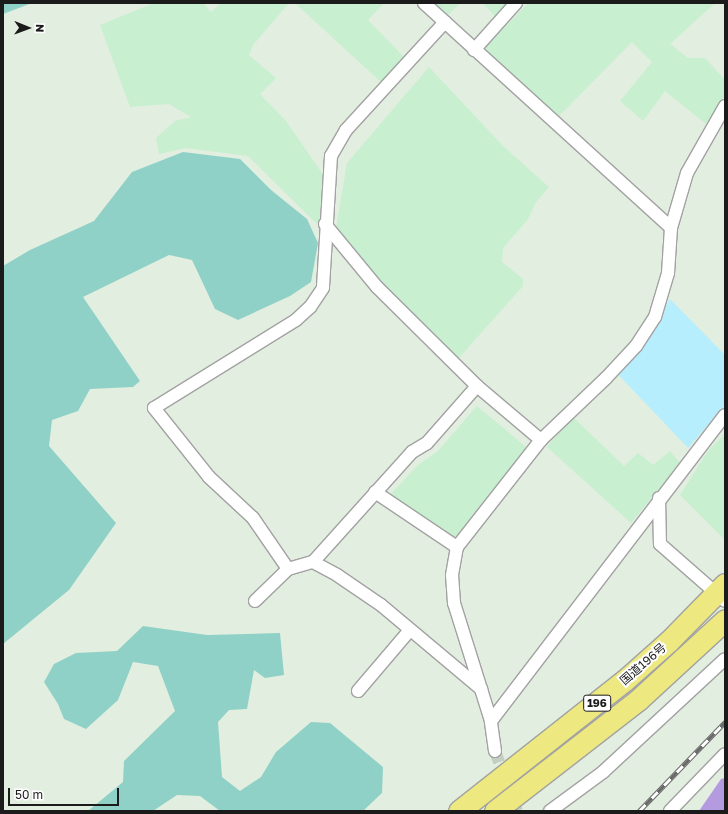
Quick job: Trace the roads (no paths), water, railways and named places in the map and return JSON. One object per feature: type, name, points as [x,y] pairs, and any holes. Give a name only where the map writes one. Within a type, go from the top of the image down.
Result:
[{"type":"highway","name":"国道196号","points":[[459,811],[625,680],[722,593]]},
{"type":"highway","name":"国道196号","points":[[495,811],[638,700],[725,620]]},
{"type":"street","points":[[424,3],[671,228]]},
{"type":"street","points":[[474,50],[516,3]]},
{"type":"street","points":[[288,569],[253,518],[209,477],[154,408],[296,320],[310,307],[323,288],[326,256],[325,224],[331,156],[346,130],[445,22]]},
{"type":"street","points":[[495,751],[491,721],[454,603],[452,575],[457,547],[541,440],[606,378],[636,346],[655,317],[668,273],[671,228],[687,173],[725,106]]},
{"type":"street","points":[[325,224],[377,287],[477,386],[541,440]]},
{"type":"street","points":[[255,601],[288,569],[313,562],[412,452],[427,443],[477,386]]},
{"type":"street","points":[[491,721],[659,498],[725,415]]},
{"type":"street","points":[[375,492],[457,547]]},
{"type":"street","points":[[659,498],[660,544],[722,593]]},
{"type":"street","points":[[313,562],[380,605],[481,689]]},
{"type":"street","points":[[358,691],[410,630]]},
{"type":"street","points":[[550,811],[603,772],[725,659]]},
{"type":"street","points":[[670,811],[725,754]]},
{"type":"tunnel","points":[[495,751],[517,811]]},
{"type":"railway","points":[[639,811],[725,722]]}]
